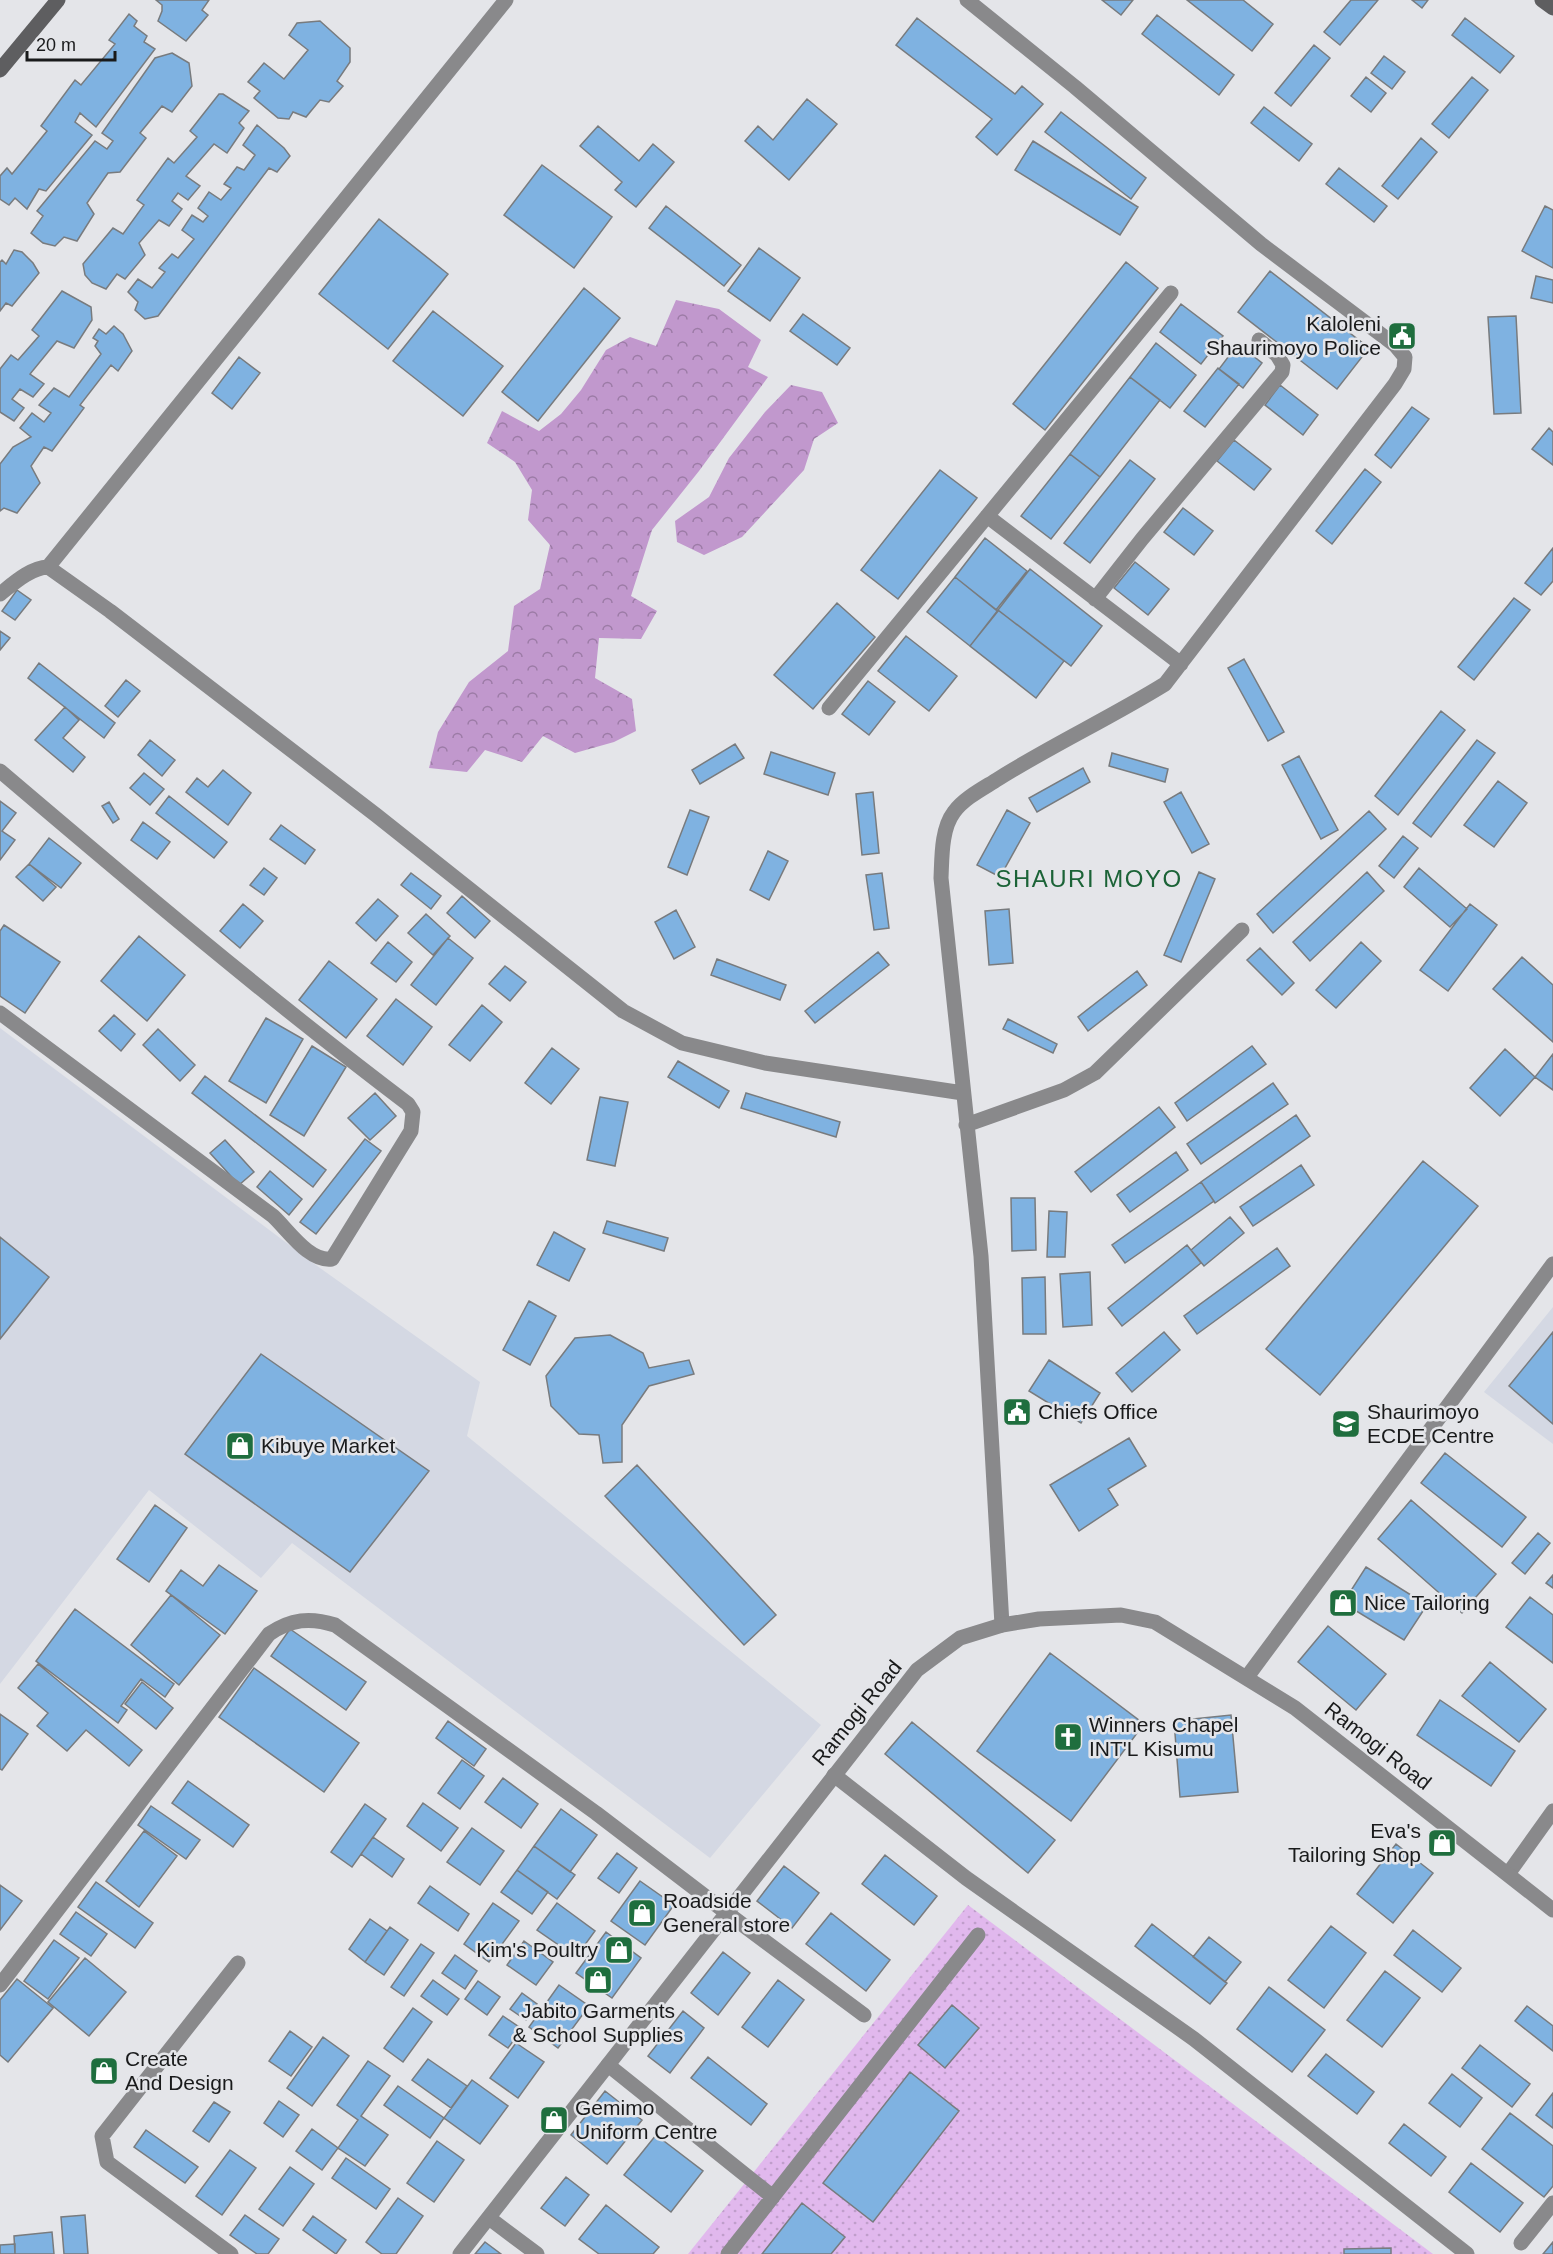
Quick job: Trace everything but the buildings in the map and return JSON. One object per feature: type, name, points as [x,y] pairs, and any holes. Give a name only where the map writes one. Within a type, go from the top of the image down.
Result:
[{"type":"main road","points":[[0,70],[58,0]]},
{"type":"main road","points":[[1542,0],[1553,8]]},
{"type":"street","points":[[0,594],[34,570],[48,567],[506,0]]},
{"type":"street","points":[[967,0],[1075,87],[1261,244],[1395,345],[1405,357],[1404,369],[1395,384],[1165,684],[1132,705],[1044,750],[971,796],[954,812],[946,829],[941,878],[981,1256],[1002,1625]]},
{"type":"street","points":[[829,708],[1171,293]]},
{"type":"street","points":[[1095,599],[1142,539],[1282,372],[1283,365],[1259,340]]},
{"type":"street","points":[[987,516],[1181,664]]},
{"type":"street","points":[[48,567],[119,618],[366,808],[623,1011],[682,1043],[723,1053],[765,1063],[963,1093]]},
{"type":"street","points":[[0,771],[166,912],[323,1039],[408,1104],[413,1112],[411,1131],[332,1259],[323,1260],[307,1251],[273,1216],[0,1013]]},
{"type":"street","points":[[966,1125],[1064,1090],[1095,1073],[1242,930]]},
{"type":"street","points":[[1247,1677],[1553,1264]]},
{"type":"street","name":"Ramogi Road","points":[[460,2254],[917,1670],[960,1638],[1002,1625],[1039,1619],[1121,1615],[1155,1622],[1295,1708],[1553,1910]]},
{"type":"street","points":[[0,1985],[269,1634],[284,1625],[301,1620],[317,1620],[335,1625],[597,1813],[864,2015]]},
{"type":"street","points":[[834,1775],[966,1878],[1194,2039],[1467,2254]]},
{"type":"street","points":[[1508,1874],[1553,1811]]},
{"type":"street","points":[[728,2254],[978,1935]]},
{"type":"street","points":[[231,2254],[107,2162],[102,2136],[238,1963]]},
{"type":"street","points":[[608,2065],[773,2197]]},
{"type":"street","points":[[1521,2243],[1553,2203]]},
{"type":"street","points":[[489,2217],[537,2254]]},
{"type":"shaded area","name":"Kibuye Market","points":[[0,1028],[320,1268],[480,1382],[467,1436],[821,1725],[710,1858],[292,1543],[261,1578],[149,1490],[0,1684]]},
{"type":"shaded area","points":[[1553,1307],[1553,1444],[1484,1392]]},
{"type":"shaded area","points":[[968,1905],[1433,2254],[688,2254]]},
{"type":"green space","points":[[676,300],[719,309],[761,340],[748,367],[768,377],[699,471],[652,530],[631,596],[657,611],[641,639],[599,638],[595,678],[632,699],[636,731],[614,742],[575,753],[543,736],[522,762],[485,750],[467,772],[429,768],[438,732],[469,682],[508,651],[514,606],[540,589],[550,545],[528,520],[532,490],[515,462],[487,443],[502,411],[539,431],[561,414],[581,390],[606,350],[630,337],[656,346]]},
{"type":"green space","points":[[791,385],[822,392],[838,423],[814,439],[804,470],[742,537],[704,555],[677,542],[675,521],[709,497],[729,458],[765,412]]},
{"type":"place","name":"Kaloleni Shaurimoyo Police","points":[[1402,336]]},
{"type":"place","name":"Chiefs Office","points":[[1017,1412]]},
{"type":"place","name":"Shaurimoyo ECDE Centre","points":[[1346,1424]]},
{"type":"place","name":"Kibuye Market","points":[[240,1446]]},
{"type":"place","name":"Nice Tailoring","points":[[1343,1603]]},
{"type":"place","name":"Winners Chapel INT'L Kisumu","points":[[1068,1737]]},
{"type":"place","name":"Eva's Tailoring Shop","points":[[1442,1843]]},
{"type":"place","name":"Roadside General store","points":[[642,1913]]},
{"type":"place","name":"Kim's Poultry","points":[[619,1950]]},
{"type":"place","name":"Jabito Garments & School Supplies","points":[[598,1980]]},
{"type":"place","name":"Create And Design","points":[[104,2071]]},
{"type":"place","name":"Gemimo Uniform Centre","points":[[554,2120]]},
{"type":"district","name":"SHAURI MOYO","points":[[1089,879]]}]
